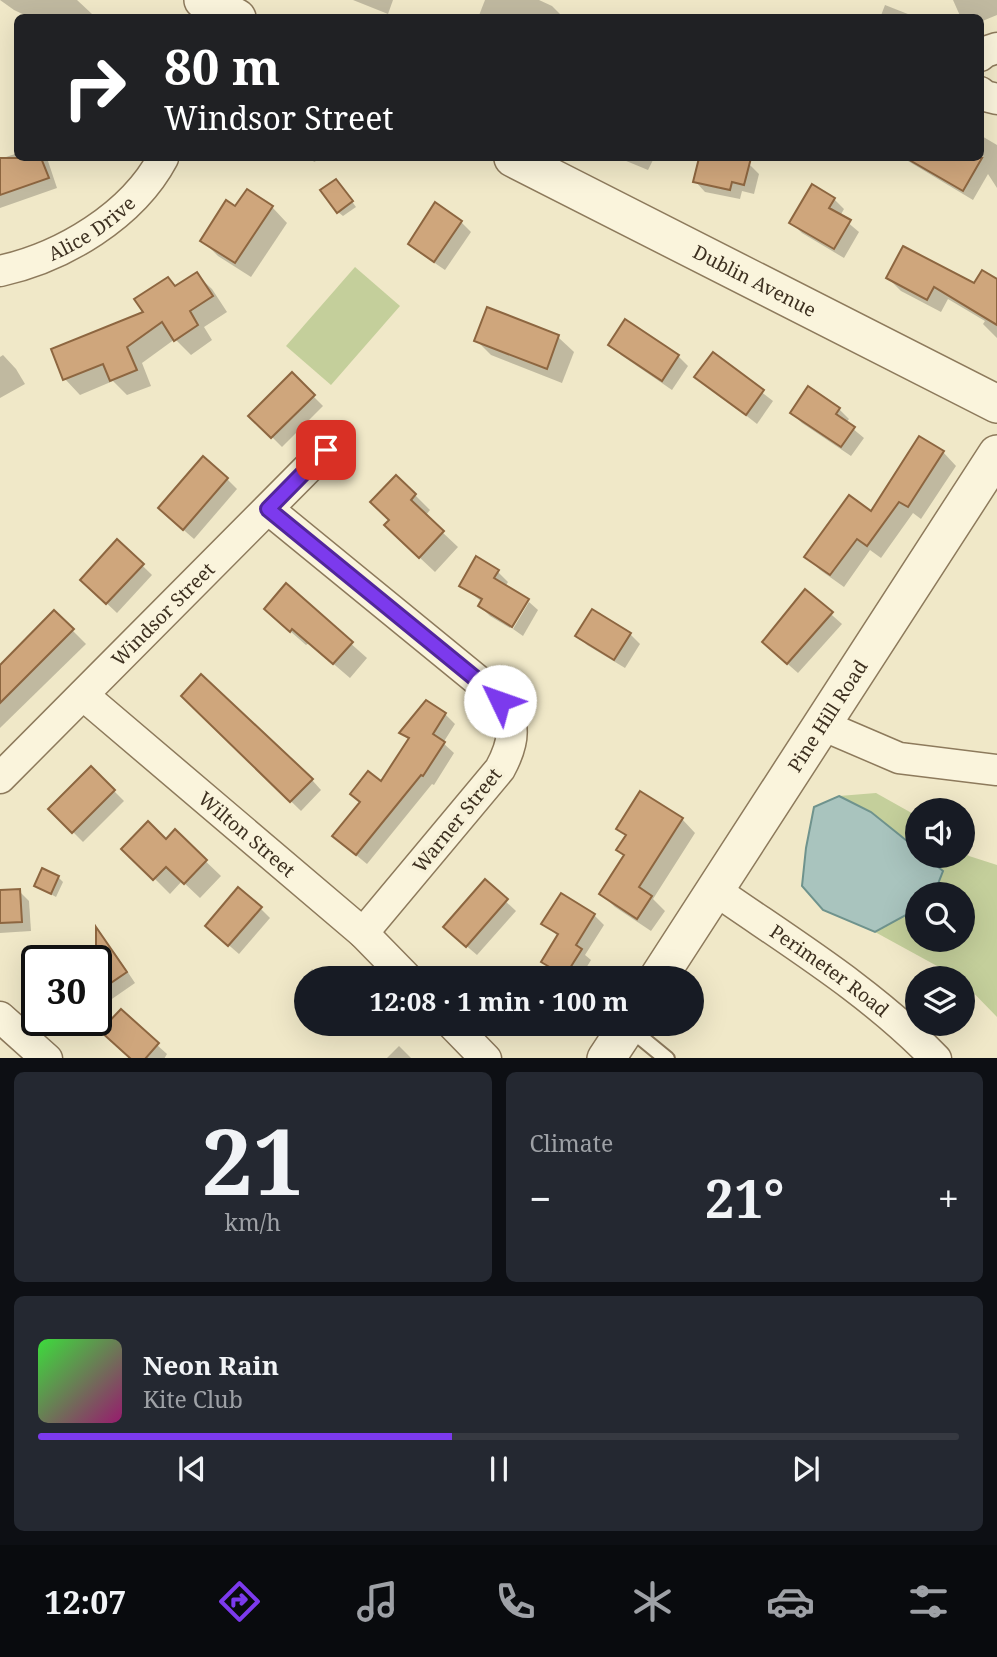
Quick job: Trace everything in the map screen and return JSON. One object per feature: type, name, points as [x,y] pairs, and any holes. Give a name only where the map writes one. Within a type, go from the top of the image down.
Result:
[{"type":"street","points":[[203,0],[238,13]]},
{"type":"street","name":"Alice Drive","points":[[0,271],[45,257],[101,225],[134,198],[161,161]]},
{"type":"street","name":"Dublin Avenue","points":[[519,161],[997,404]]},
{"type":"street","name":"Windsor Street","points":[[0,778],[326,450]]},
{"type":"street","name":"Pine Hill Road","points":[[666,966],[997,454]]},
{"type":"street","name":"Warner Street","points":[[268,509],[487,688],[500,701],[512,730],[510,749],[500,769],[363,933]]},
{"type":"street","name":"Wilton Street","points":[[83,695],[363,933],[395,966]]},
{"type":"street","points":[[822,725],[899,758],[997,770]]},
{"type":"street","name":"Perimeter Road","points":[[715,891],[874,1002],[935,1058]]},
{"type":"street","points":[[0,1017],[46,1058]]},
{"type":"street","points":[[464,1036],[485,1058]]},
{"type":"street","points":[[607,1058],[621,1036]]},
{"type":"lane","points":[[641,1036],[666,1058]]},
{"type":"green space","points":[[355,267],[400,306],[331,385],[286,346]]},
{"type":"green space","points":[[876,793],[905,809],[905,838],[839,796]]},
{"type":"green space","points":[[975,858],[997,865],[997,1017],[975,994],[975,966],[937,966],[912,952],[975,952],[975,882],[939,882],[943,871],[939,868],[975,868]]},
{"type":"green space","points":[[905,916],[905,948],[875,932]]},
{"type":"water","points":[[839,796],[871,812],[905,839],[905,868],[939,868],[943,871],[939,882],[905,882],[905,916],[875,932],[823,910],[802,886],[814,807]]},
{"type":"building","points":[[0,158],[42,161],[49,178],[0,195]]},
{"type":"building","points":[[698,161],[750,161],[744,185],[732,182],[730,190],[693,182]]},
{"type":"building","points":[[911,161],[980,161],[963,191]]},
{"type":"building","points":[[336,179],[353,201],[337,213],[320,190]]},
{"type":"building","points":[[812,184],[835,198],[829,208],[851,220],[834,249],[789,223]]},
{"type":"building","points":[[247,189],[273,206],[235,263],[200,241],[226,200],[235,206]]},
{"type":"building","points":[[435,202],[462,221],[434,262],[408,244]]},
{"type":"building","points":[[903,246],[974,283],[982,270],[997,279],[997,325],[934,287],[927,300],[886,278]]},
{"type":"building","points":[[197,272],[213,296],[190,311],[198,325],[174,341],[162,322],[127,347],[137,370],[110,381],[103,364],[63,380],[51,349],[143,312],[134,299],[168,277],[175,286]]},
{"type":"building","points":[[487,307],[559,335],[547,369],[474,341]]},
{"type":"building","points":[[625,319],[679,355],[662,381],[608,345]]},
{"type":"building","points":[[713,352],[764,390],[746,415],[694,377]]},
{"type":"building","points":[[292,372],[315,395],[271,438],[248,416]]},
{"type":"building","points":[[808,386],[840,408],[836,414],[855,427],[841,447],[790,413]]},
{"type":"building","points":[[919,436],[944,451],[908,507],[899,502],[867,546],[857,539],[830,575],[804,557],[849,495],[871,511]]},
{"type":"building","points":[[203,456],[228,478],[183,530],[158,508]]},
{"type":"building","points":[[396,475],[416,494],[411,500],[444,531],[419,558],[384,525],[389,520],[370,502]]},
{"type":"building","points":[[117,539],[144,564],[106,604],[80,580]]},
{"type":"building","points":[[476,556],[499,570],[494,578],[529,599],[512,627],[478,606],[482,599],[459,586]]},
{"type":"building","points":[[286,583],[353,642],[333,664],[264,609]]},
{"type":"building","points":[[805,589],[833,612],[787,664],[762,642]]},
{"type":"building","points":[[592,609],[631,633],[614,660],[575,636]]},
{"type":"building","points":[[54,610],[74,629],[0,703],[0,665]]},
{"type":"building","points":[[201,674],[313,779],[290,802],[181,696]]},
{"type":"building","points":[[426,700],[446,713],[433,734],[445,742],[423,776],[421,775],[356,855],[332,836],[360,802],[350,794],[368,771],[381,781],[409,738],[399,733]]},
{"type":"building","points":[[91,766],[115,790],[72,833],[48,809]]},
{"type":"building","points":[[640,791],[683,818],[639,887],[652,896],[637,919],[599,894],[624,855],[616,850],[626,835],[616,829]]},
{"type":"building","points":[[148,821],[166,839],[175,829],[207,860],[184,884],[166,867],[153,880],[121,849]]},
{"type":"building","points":[[42,868],[59,876],[51,894],[34,886]]},
{"type":"building","points":[[485,879],[508,899],[466,947],[443,927]]},
{"type":"building","points":[[238,887],[262,907],[228,946],[205,926]]},
{"type":"building","points":[[20,889],[22,922],[0,923],[0,890]]},
{"type":"building","points":[[561,893],[595,914],[576,945],[582,949],[571,966],[548,966],[541,962],[558,934],[541,924]]},
{"type":"building","points":[[96,927],[108,945],[96,945]]},
{"type":"building","points":[[112,950],[127,972],[112,982]]},
{"type":"building","points":[[121,1009],[159,1043],[146,1058],[130,1058],[106,1036],[112,1036],[112,1018]]},
{"type":"route","points":[[326,450],[268,509],[500,701]]}]
